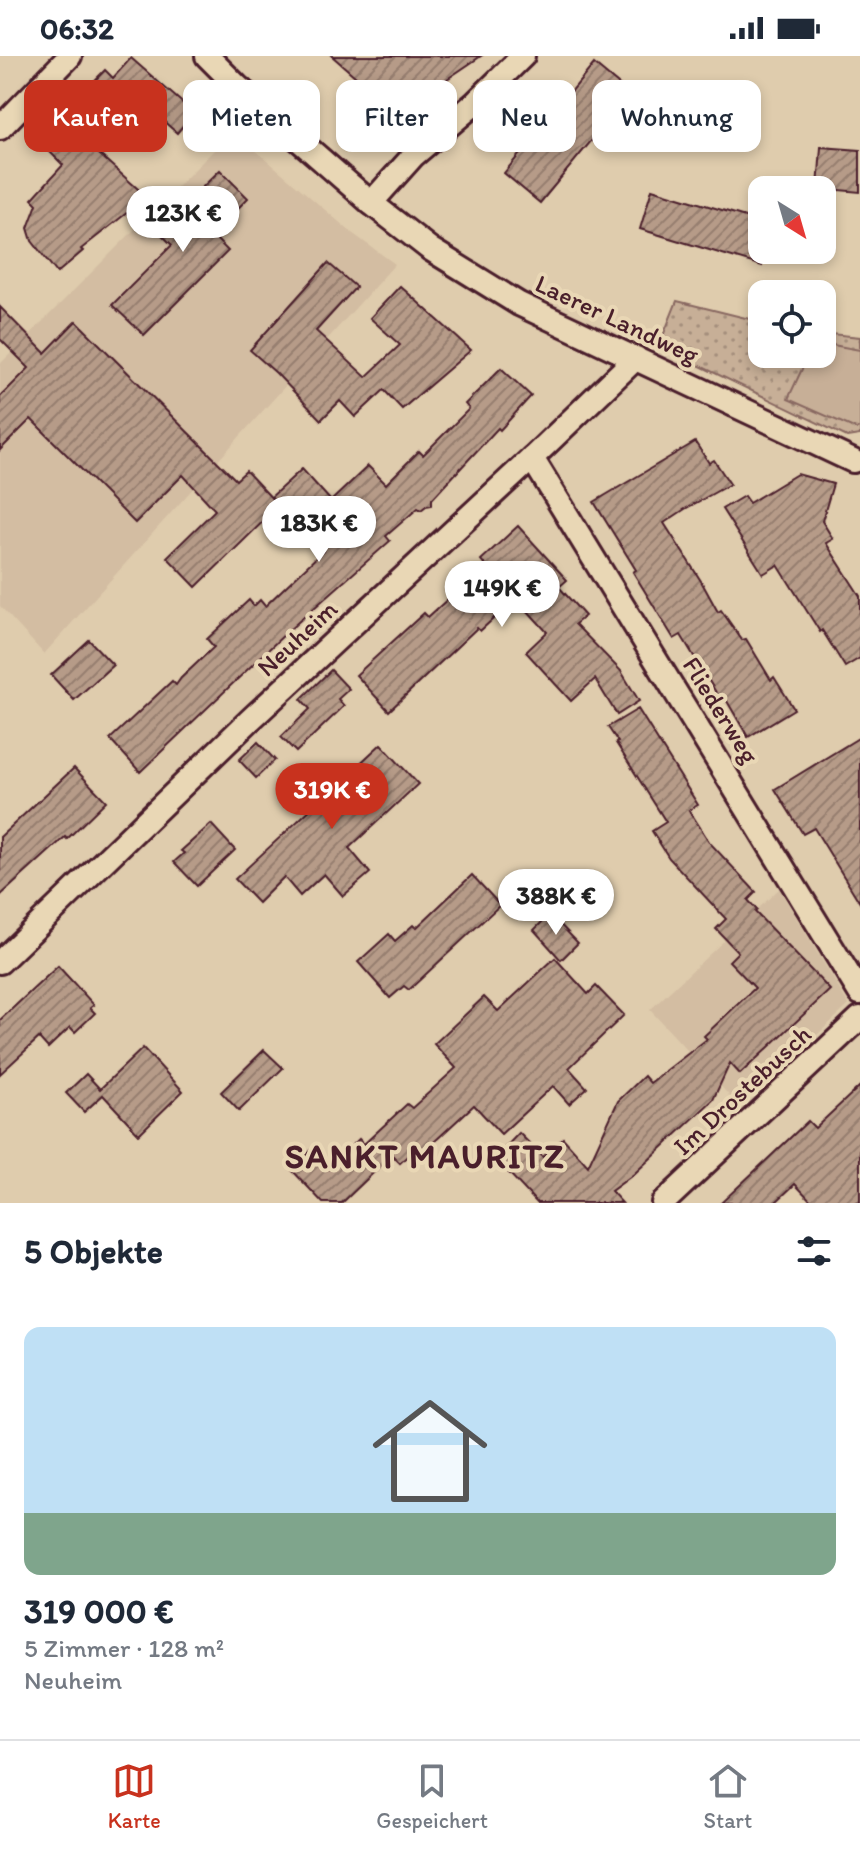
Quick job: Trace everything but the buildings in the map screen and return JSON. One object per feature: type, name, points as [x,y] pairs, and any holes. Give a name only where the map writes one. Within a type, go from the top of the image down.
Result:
[{"type":"street","points":[[0,128],[70,56]]},
{"type":"street","name":"Laerer Landweg","points":[[207,56],[371,203],[430,249],[519,304],[853,461]]},
{"type":"street","points":[[371,203],[414,155],[474,104],[523,56]]},
{"type":"street","name":"Neuheim","points":[[0,962],[250,720],[636,358]]},
{"type":"street","name":"Fliederweg","points":[[532,458],[860,993]]},
{"type":"street","name":"Im Drostebusch","points":[[663,1203],[860,1018]]},
{"type":"shaded area","points":[[212,152],[258,152],[352,233],[395,264],[44,654],[0,606],[0,364]]},
{"type":"shaded area","points":[[677,301],[748,319],[748,368],[836,368],[836,334],[860,337],[860,435],[847,437],[659,346]]},
{"type":"shaded area","points":[[836,346],[860,350],[860,428],[856,429],[788,399],[802,368],[836,368]]},
{"type":"shaded area","points":[[779,889],[849,1005],[740,1107],[650,1010]]},
{"type":"district","name":"SANKT MAURITZ","points":[[425,1156]]}]
